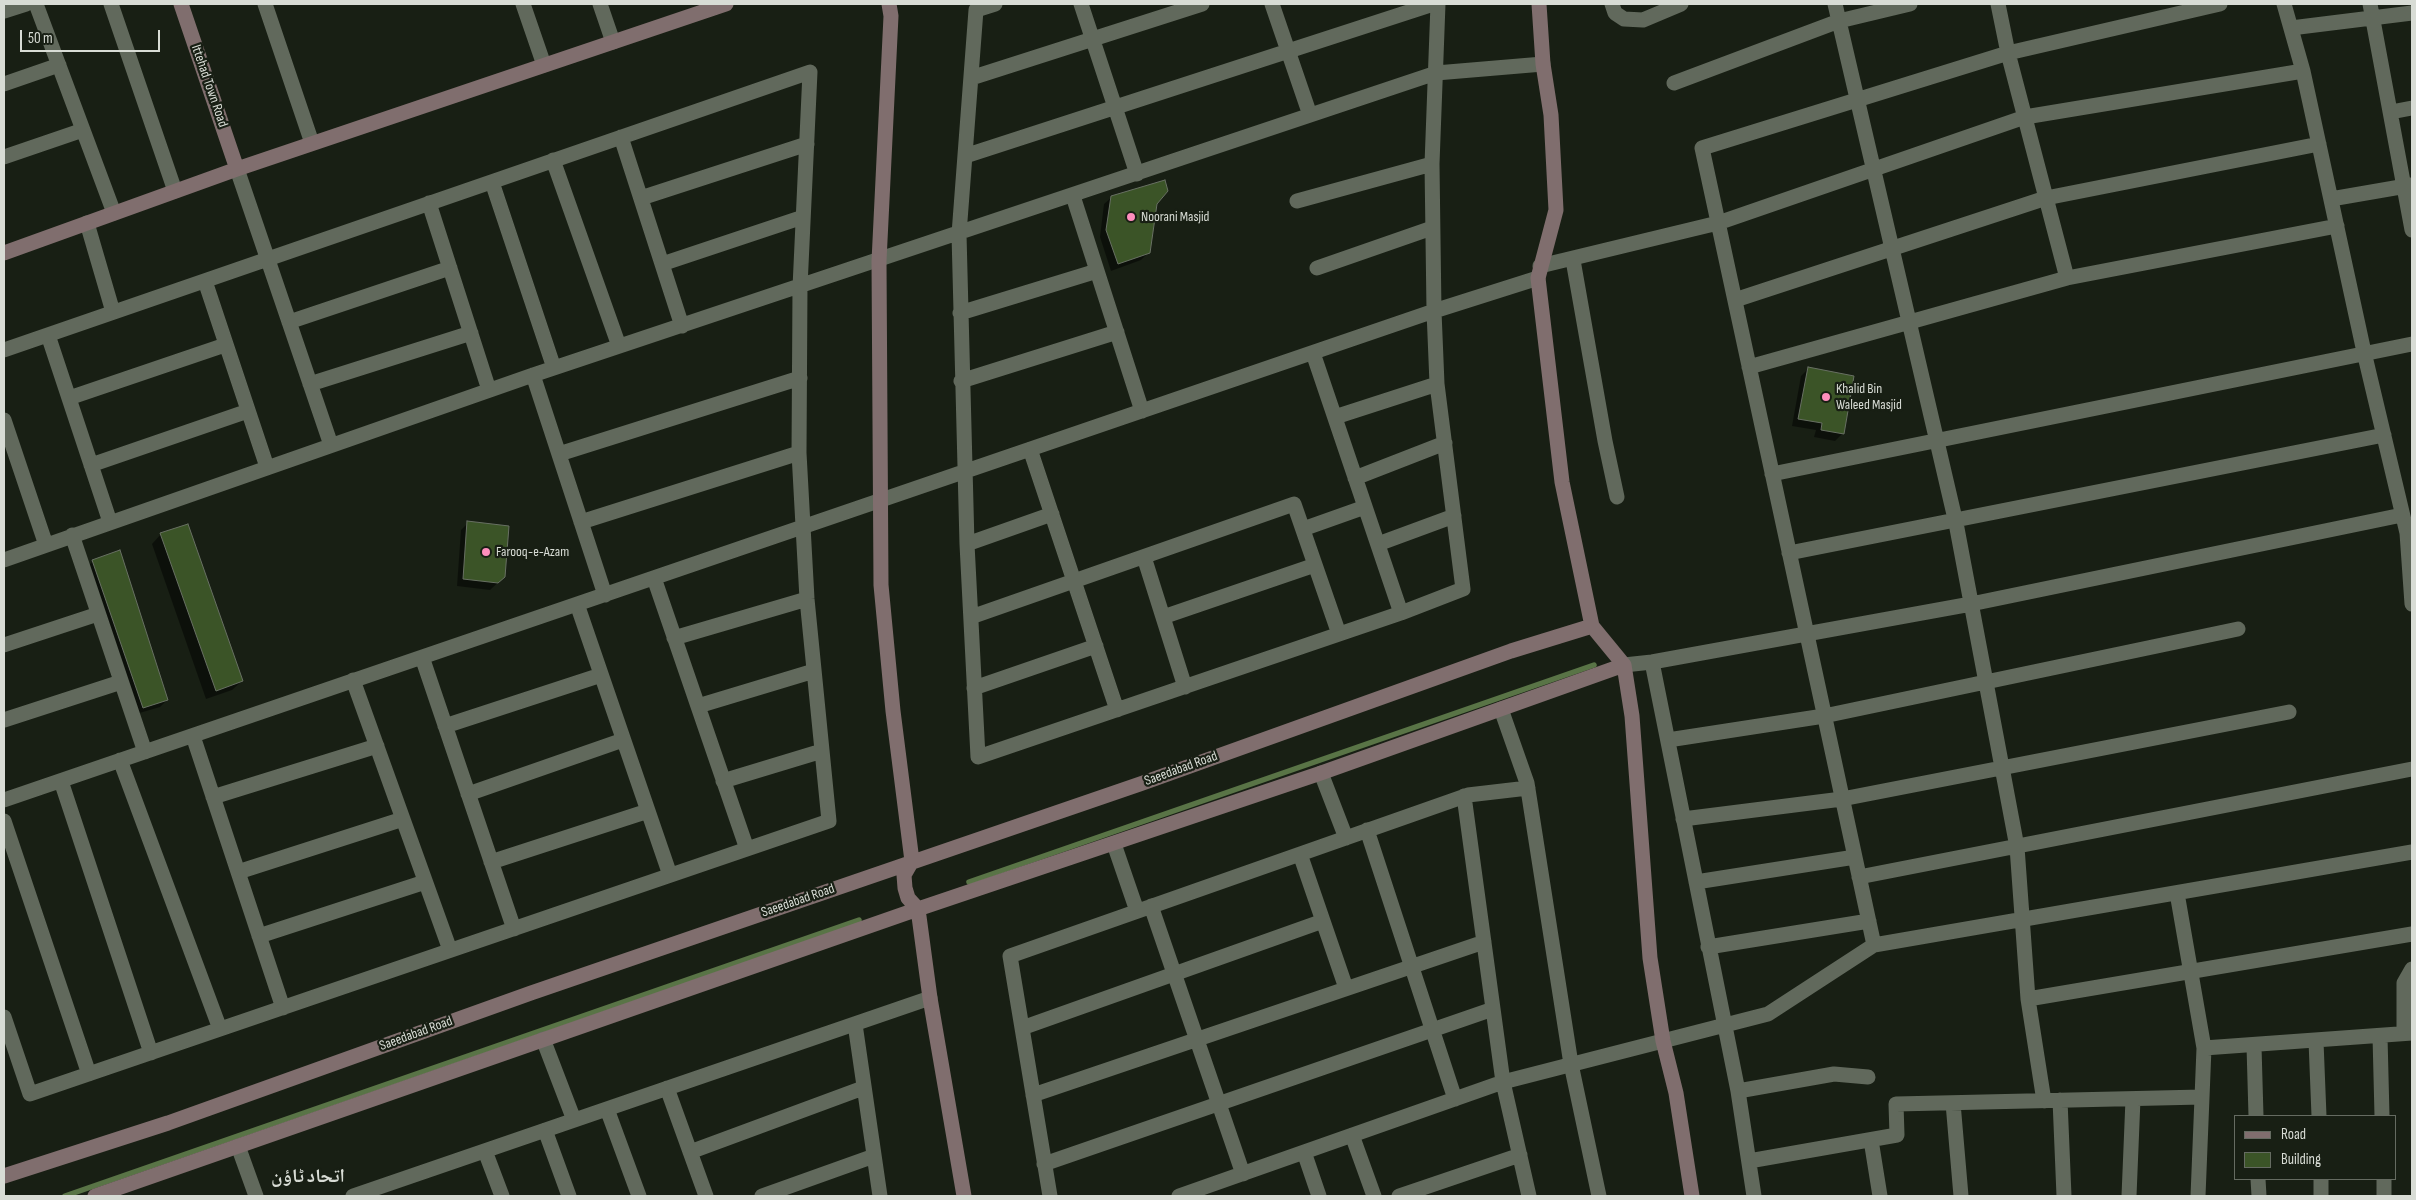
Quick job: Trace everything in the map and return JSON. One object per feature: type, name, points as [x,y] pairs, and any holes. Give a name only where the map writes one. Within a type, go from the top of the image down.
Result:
[{"type":"street","points":[[4,11],[26,4]]},
{"type":"street","points":[[36,4],[114,213]]},
{"type":"street","points":[[111,4],[175,191]]},
{"type":"street","name":"Ittehad Town Road","points":[[181,4],[237,169]]},
{"type":"street","points":[[265,4],[312,143]]},
{"type":"street","points":[[523,4],[544,65]]},
{"type":"street","points":[[600,4],[613,42]]},
{"type":"street","points":[[4,253],[312,143],[726,4]]},
{"type":"street","points":[[889,4],[891,16],[879,261],[881,585],[893,711],[912,861],[904,875],[905,888],[908,898],[918,909],[930,998],[964,1196]]},
{"type":"street","points":[[995,4],[976,10],[959,234],[961,381],[970,616],[978,757],[1402,613],[1463,589],[1437,384],[1432,164],[1438,4]]},
{"type":"street","points":[[1082,4],[1137,174]]},
{"type":"street","points":[[971,78],[1202,4]]},
{"type":"street","points":[[1272,4],[1310,115]]},
{"type":"street","points":[[965,156],[1433,4]]},
{"type":"street","points":[[1539,4],[1543,64],[1551,114],[1556,210],[1539,272],[1562,482],[1592,626],[1624,665],[1632,716],[1650,958],[1662,1041],[1676,1094],[1692,1196]]},
{"type":"street","points":[[1612,4],[1615,14],[1624,19],[1643,20],[1681,4]]},
{"type":"street","points":[[1835,4],[1955,520],[1986,682],[2017,846],[2028,999],[2044,1101]]},
{"type":"street","points":[[1674,83],[1839,21],[1910,4]]},
{"type":"street","points":[[1998,4],[2008,53],[2067,278]]},
{"type":"street","points":[[1874,945],[1702,148],[2008,53],[2220,4]]},
{"type":"street","points":[[2284,4],[2303,72],[2364,352],[2402,515],[2410,533],[2412,604]]},
{"type":"street","points":[[2291,28],[2371,11],[2412,13]]},
{"type":"street","points":[[2371,11],[2390,112],[2408,186],[2412,230]]},
{"type":"street","points":[[4,560],[331,444],[533,375],[1436,74],[1543,64]]},
{"type":"street","points":[[4,84],[59,65]]},
{"type":"street","points":[[4,350],[810,72],[800,287],[800,453],[802,527],[807,599],[829,821],[30,1094],[4,1017]]},
{"type":"street","points":[[4,800],[1434,311],[1574,260],[1718,223],[2025,116],[2303,72]]},
{"type":"street","points":[[2390,112],[2412,108]]},
{"type":"street","points":[[4,157],[83,130]]},
{"type":"street","points":[[621,137],[682,326]]},
{"type":"street","points":[[641,198],[807,144]]},
{"type":"street","points":[[1735,300],[2046,198],[2319,144]]},
{"type":"street","points":[[553,160],[619,346]]},
{"type":"street","points":[[1297,201],[1432,164]]},
{"type":"street","points":[[237,169],[331,444]]},
{"type":"street","points":[[492,182],[554,368]]},
{"type":"street","points":[[2331,199],[2408,186]]},
{"type":"street","points":[[1073,196],[1142,411]]},
{"type":"street","points":[[429,203],[490,390]]},
{"type":"street","points":[[662,264],[803,217]]},
{"type":"street","points":[[87,223],[114,312]]},
{"type":"street","points":[[1749,367],[2067,278],[2337,226]]},
{"type":"street","points":[[1317,268],[1432,228]]},
{"type":"street","points":[[1574,260],[1605,441],[1618,497]]},
{"type":"street","points":[[289,322],[450,268]]},
{"type":"street","points":[[960,313],[1097,271]]},
{"type":"street","points":[[205,281],[225,346],[267,467]]},
{"type":"street","points":[[310,384],[471,332]]},
{"type":"street","points":[[961,381],[1117,332]]},
{"type":"street","points":[[48,335],[110,522]]},
{"type":"street","points":[[1772,474],[2364,352],[2412,344]]},
{"type":"street","points":[[69,398],[225,346]]},
{"type":"street","points":[[1313,352],[1402,613]]},
{"type":"street","points":[[533,375],[605,595]]},
{"type":"street","points":[[559,454],[800,378]]},
{"type":"street","points":[[1334,417],[1437,384]]},
{"type":"street","points":[[91,466],[248,411]]},
{"type":"street","points":[[4,420],[46,545]]},
{"type":"street","points":[[1789,553],[2384,435]]},
{"type":"street","points":[[1355,478],[1445,443]]},
{"type":"street","points":[[1030,449],[1117,710]]},
{"type":"street","points":[[581,522],[800,453]]},
{"type":"street","points":[[970,616],[1074,582],[1294,504],[1339,634]]},
{"type":"street","points":[[1303,529],[1365,507]]},
{"type":"street","points":[[967,544],[1052,514]]},
{"type":"street","points":[[95,1196],[543,1038],[1321,773],[1624,665],[1652,662],[1971,604],[2402,515]]},
{"type":"street","points":[[1378,544],[1454,516]]},
{"type":"street","points":[[72,536],[145,752]]},
{"type":"street","points":[[1144,557],[1186,687]]},
{"type":"street","points":[[1163,617],[1315,565]]},
{"type":"street","points":[[654,578],[747,849]]},
{"type":"street","points":[[674,638],[807,599]]},
{"type":"street","points":[[577,604],[670,875]]},
{"type":"street","points":[[4,645],[98,614]]},
{"type":"street","name":"Saeedabad Road","points":[[4,1176],[168,1123],[531,992],[1140,784],[1511,651],[1592,626]]},
{"type":"street","points":[[1668,740],[1824,716],[2238,629]]},
{"type":"street","points":[[974,688],[1096,646]]},
{"type":"street","points":[[422,657],[514,929]]},
{"type":"street","points":[[1652,662],[1738,1091],[1754,1196]]},
{"type":"street","points":[[698,706],[814,671]]},
{"type":"street","points":[[445,726],[601,675]]},
{"type":"street","points":[[353,680],[450,950]]},
{"type":"street","points":[[4,720],[121,682]]},
{"type":"street","points":[[1502,709],[1528,788],[1571,1064],[1599,1196]]},
{"type":"street","points":[[1683,819],[1842,799],[2289,712]]},
{"type":"street","points":[[192,736],[283,1008]]},
{"type":"street","points":[[468,794],[623,740]]},
{"type":"street","points":[[213,797],[377,746]]},
{"type":"street","points":[[723,781],[822,751]]},
{"type":"street","points":[[120,760],[220,1029]]},
{"type":"street","points":[[1859,877],[2412,769]]},
{"type":"street","points":[[1321,773],[1346,838]]},
{"type":"street","points":[[61,781],[151,1053]]},
{"type":"street","points":[[1050,1196],[1010,956],[1464,796],[1528,788]]},
{"type":"street","points":[[1464,796],[1503,1082],[1529,1196]]},
{"type":"street","points":[[491,862],[648,811]]},
{"type":"street","points":[[238,872],[403,819]]},
{"type":"street","points":[[4,820],[90,1074]]},
{"type":"street","points":[[1367,830],[1455,1099]]},
{"type":"street","points":[[1114,844],[1174,974],[1243,1174]]},
{"type":"street","points":[[1179,1196],[1503,1082],[1768,1014],[1874,945],[2412,852]]},
{"type":"street","points":[[1300,854],[1346,988]]},
{"type":"street","points":[[1696,882],[1854,857]]},
{"type":"street","points":[[259,936],[425,882]]},
{"type":"street","points":[[2177,893],[2204,1048],[2198,1196]]},
{"type":"street","points":[[1022,1028],[1323,921]]},
{"type":"street","points":[[1708,947],[1868,921]]},
{"type":"street","points":[[2028,999],[2412,934]]},
{"type":"street","points":[[1033,1095],[1484,942]]},
{"type":"street","points":[[2204,1048],[2254,1046],[2408,1033],[2404,983],[2412,969]]},
{"type":"street","points":[[353,1196],[930,998]]},
{"type":"street","points":[[1044,1164],[1493,1010]]},
{"type":"street","points":[[855,1024],[880,1196]]},
{"type":"street","points":[[2380,1036],[2382,1115]]},
{"type":"street","points":[[543,1038],[574,1120]]},
{"type":"street","points":[[2316,1041],[2319,1115]]},
{"type":"street","points":[[2254,1046],[2256,1115]]},
{"type":"street","points":[[1738,1091],[1834,1074],[1868,1077]]},
{"type":"street","points":[[667,1088],[706,1196]]},
{"type":"street","points":[[690,1152],[863,1088]]},
{"type":"street","points":[[1749,1161],[1897,1135],[1896,1104],[2202,1097]]},
{"type":"street","points":[[2129,1196],[2134,1099]]},
{"type":"street","points":[[2060,1100],[2064,1196]]},
{"type":"street","points":[[1953,1102],[1961,1196]]},
{"type":"street","points":[[607,1109],[639,1196]]},
{"type":"street","points":[[545,1130],[569,1196]]},
{"type":"street","points":[[1352,1135],[1374,1196]]},
{"type":"street","points":[[1871,1140],[1880,1196]]},
{"type":"street","points":[[238,1146],[256,1196]]},
{"type":"street","points":[[485,1151],[502,1196]]},
{"type":"street","points":[[1304,1152],[1319,1196]]},
{"type":"street","points":[[1399,1196],[1520,1155]]},
{"type":"street","points":[[762,1196],[874,1156]]},
{"type":"street","points":[[2258,1180],[2258,1196]]},
{"type":"street","points":[[2321,1180],[2321,1196]]},
{"type":"street","points":[[2384,1180],[2384,1196]]},
{"type":"building","name":"Noorani Masjid","points":[[1165,180],[1168,191],[1157,204],[1150,253],[1118,264],[1106,230],[1111,196]]},
{"type":"building","name":"Khalid Bin Waleed Masjid","points":[[1808,367],[1854,376],[1844,434],[1821,430],[1822,423],[1798,419]]},
{"type":"building","name":"Farooq-e-Azam","points":[[467,521],[509,526],[505,577],[498,583],[463,579]]},
{"type":"building","points":[[188,524],[243,681],[216,691],[160,533]]},
{"type":"building","points":[[120,550],[168,700],[143,708],[92,560]]},
{"type":"waterway","points":[[969,882],[1594,665]]},
{"type":"waterway","points":[[65,1196],[859,920]]},
{"type":"place","name":"Noorani Masjid","points":[[1131,217]]},
{"type":"place","name":"Khalid Bin Waleed Masjid","points":[[1826,397]]},
{"type":"place","name":"Farooq-e-Azam","points":[[486,552]]},
{"type":"district","name":"اتحاد ٹاؤن","points":[[308,1177]]}]
